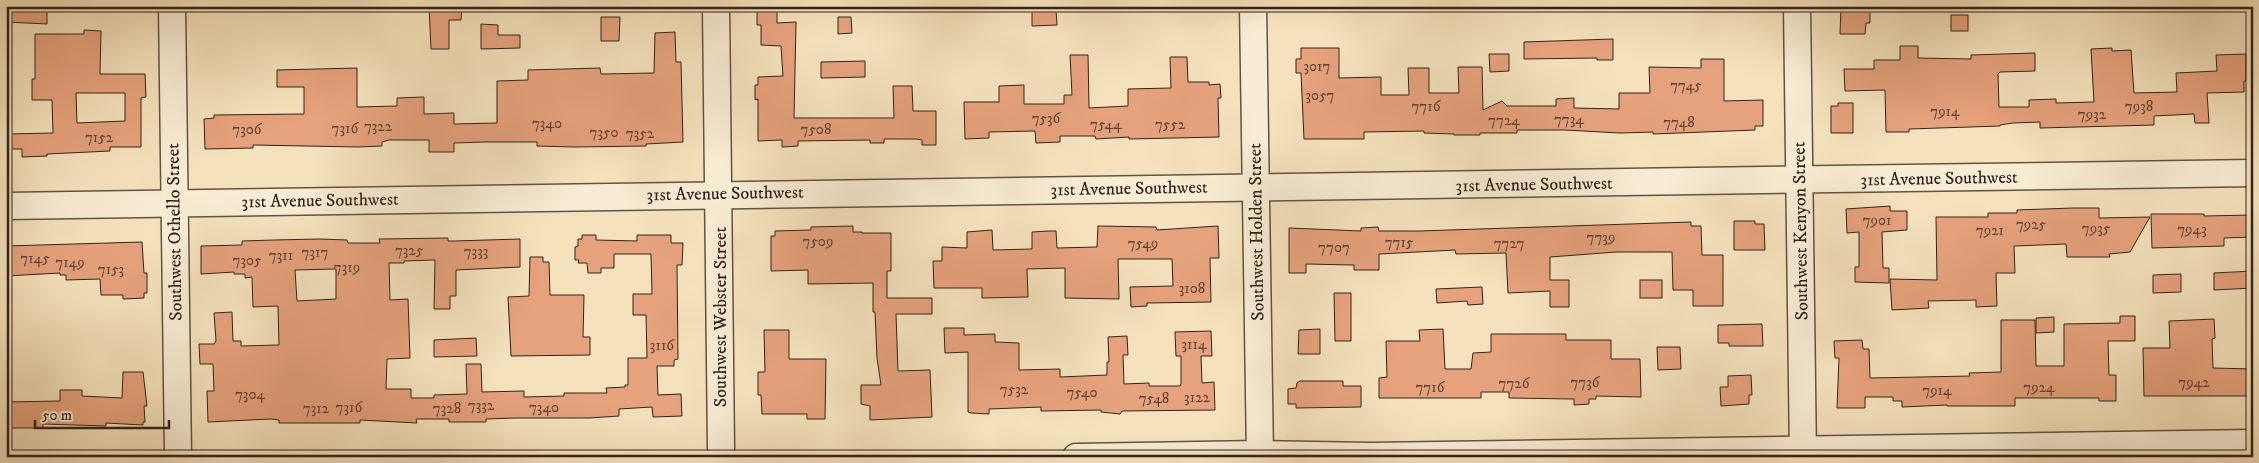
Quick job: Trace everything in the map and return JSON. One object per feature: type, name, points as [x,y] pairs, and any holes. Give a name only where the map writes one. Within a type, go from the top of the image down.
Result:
[{"type":"street","name":"Southwest Othello Street","points":[[172,6],[173,203],[178,457]]},
{"type":"street","name":"Southwest Webster Street","points":[[716,6],[721,454]]},
{"type":"street","name":"Southwest Holden Street","points":[[1253,6],[1260,456]]},
{"type":"street","name":"Southwest Kenyon Street","points":[[1797,6],[1803,453]]},
{"type":"street","name":"31st Avenue Southwest","points":[[6,206],[718,193],[1800,181],[2253,172]]},
{"type":"street","points":[[1076,457],[1803,453],[2253,443]]},
{"type":"building","points":[[6,6],[47,6],[47,24],[6,22]]},
{"type":"building","points":[[429,6],[462,6],[461,20],[449,20],[449,49],[431,49]]},
{"type":"building","points":[[757,6],[777,6],[777,23],[796,22],[794,118],[894,118],[893,86],[912,86],[913,111],[936,111],[936,145],[922,145],[922,140],[916,139],[884,139],[884,143],[870,143],[870,140],[798,141],[798,146],[782,147],[782,140],[758,141],[758,99],[755,100],[755,85],[758,85],[758,77],[783,76],[781,46],[761,45],[761,25],[757,25]]},
{"type":"building","points":[[1841,6],[1870,6],[1870,23],[1866,23],[1865,34],[1840,34]]},
{"type":"building","points":[[1032,10],[1056,10],[1057,25],[1032,26]]},
{"type":"building","points":[[1951,15],[1968,15],[1968,31],[1951,31]]},
{"type":"building","points":[[601,17],[620,17],[619,41],[601,41]]},
{"type":"building","points":[[838,17],[851,17],[852,33],[838,34]]},
{"type":"building","points":[[481,24],[498,25],[498,35],[520,35],[520,48],[481,49]]},
{"type":"building","points":[[84,30],[101,31],[100,74],[145,74],[146,97],[141,98],[141,147],[110,147],[110,151],[22,157],[22,149],[6,149],[6,134],[53,133],[52,100],[32,100],[32,79],[35,79],[35,34],[84,34]],"holes":[[[76,93],[125,93],[125,121],[77,123]]]},
{"type":"building","points":[[675,32],[676,62],[681,62],[683,142],[646,144],[646,146],[574,147],[537,146],[537,142],[454,143],[454,152],[429,152],[429,140],[389,140],[382,142],[382,146],[358,147],[253,145],[253,148],[205,149],[204,119],[214,118],[214,115],[304,114],[304,87],[277,87],[277,70],[357,68],[357,107],[397,106],[397,98],[424,97],[424,114],[454,113],[454,124],[497,123],[497,81],[528,80],[528,70],[600,68],[601,74],[654,73],[655,33]]},
{"type":"building","points":[[1613,39],[1613,60],[1597,60],[1597,58],[1524,59],[1524,42]]},
{"type":"building","points":[[1900,46],[1918,46],[1918,58],[1971,59],[1971,55],[2035,53],[2035,71],[2000,72],[1998,74],[1999,107],[2029,107],[2029,100],[2056,99],[2056,103],[2094,102],[2091,49],[2112,48],[2112,51],[2131,50],[2134,93],[2177,92],[2176,73],[2217,71],[2216,55],[2246,54],[2246,81],[2244,81],[2244,92],[2207,93],[2209,123],[2195,123],[2194,114],[2154,116],[2154,125],[2040,128],[2040,122],[2013,123],[2000,126],[1909,129],[1909,132],[1886,132],[1885,90],[1845,91],[1844,69],[1874,69],[1874,60],[1900,60]]},
{"type":"building","points":[[1301,48],[1339,48],[1339,78],[1381,77],[1381,95],[1409,95],[1408,68],[1429,68],[1429,93],[1459,93],[1458,67],[1482,67],[1483,110],[1502,101],[1507,106],[1556,106],[1556,99],[1574,98],[1574,108],[1619,109],[1619,93],[1650,93],[1649,67],[1701,68],[1701,59],[1724,59],[1724,101],[1763,100],[1763,126],[1755,126],[1755,130],[1653,134],[1653,132],[1620,133],[1565,130],[1517,130],[1517,133],[1480,133],[1480,135],[1424,133],[1424,131],[1364,132],[1364,139],[1304,139],[1301,73],[1296,73],[1296,59],[1301,59]]},
{"type":"building","points":[[1489,54],[1509,54],[1509,71],[1490,72]]},
{"type":"building","points":[[1070,55],[1088,55],[1089,108],[1128,106],[1128,89],[1171,88],[1170,57],[1187,57],[1188,82],[1209,82],[1209,85],[1220,84],[1221,98],[1218,98],[1219,137],[1096,139],[1095,136],[1060,136],[1060,142],[1036,143],[1035,131],[989,132],[989,138],[965,139],[964,102],[999,102],[999,86],[1024,85],[1024,104],[1064,104],[1064,95],[1072,95]]},
{"type":"building","points":[[865,61],[865,77],[821,78],[821,62]]},
{"type":"building","points":[[1838,103],[1853,103],[1853,133],[1831,133],[1831,106],[1838,106]]},
{"type":"building","points":[[1890,206],[1890,211],[1907,211],[1907,230],[1882,232],[1883,268],[1889,268],[1889,283],[1855,282],[1855,267],[1859,267],[1859,232],[1847,233],[1846,209]]},
{"type":"building","points":[[2099,208],[2099,218],[2150,217],[2130,252],[2109,254],[2110,257],[2067,257],[2066,244],[2014,246],[2015,273],[1996,273],[1997,306],[1976,307],[1976,300],[1928,301],[1929,308],[1892,310],[1890,279],[1937,280],[1936,217],[1988,217],[1988,213],[2017,213],[2017,210]]},
{"type":"building","points":[[2151,214],[2253,215],[2253,237],[2224,238],[2224,246],[2152,248]]},
{"type":"building","points":[[1734,221],[1755,221],[1755,224],[1764,224],[1765,250],[1734,250]]},
{"type":"building","points":[[1691,222],[1691,226],[1701,226],[1702,255],[1723,255],[1723,306],[1693,306],[1693,290],[1673,290],[1672,252],[1616,252],[1550,257],[1550,280],[1569,280],[1569,307],[1550,307],[1550,291],[1508,293],[1506,253],[1456,254],[1455,250],[1379,254],[1379,270],[1354,270],[1354,265],[1306,264],[1306,273],[1289,273],[1289,228],[1361,231],[1361,228],[1378,227],[1379,231],[1419,231]]},
{"type":"building","points":[[853,226],[853,232],[891,233],[891,271],[887,271],[887,298],[932,298],[932,314],[896,314],[898,371],[930,370],[932,417],[870,420],[870,406],[861,404],[861,385],[881,385],[877,358],[875,312],[873,312],[873,283],[808,284],[808,270],[771,271],[771,236],[775,236],[775,231],[811,230],[811,227]]},
{"type":"building","points":[[1098,226],[1156,227],[1157,230],[1218,226],[1219,258],[1210,258],[1211,302],[1147,303],[1147,306],[1131,307],[1130,287],[1173,286],[1172,259],[1118,259],[1119,299],[1065,298],[1065,268],[1027,269],[1028,297],[982,298],[982,288],[934,288],[933,261],[942,261],[942,247],[967,248],[967,232],[992,230],[993,250],[1032,249],[1032,232],[1049,231],[1056,231],[1057,248],[1097,247]]},
{"type":"building","points":[[582,235],[596,235],[596,240],[637,241],[637,235],[671,235],[671,243],[683,243],[682,265],[677,265],[678,359],[674,360],[674,366],[657,366],[658,395],[681,394],[682,416],[653,417],[652,407],[619,409],[619,416],[486,419],[486,422],[449,422],[449,419],[416,419],[417,423],[360,420],[360,423],[279,423],[279,420],[271,419],[208,422],[207,391],[214,391],[213,364],[200,364],[199,344],[214,344],[216,341],[214,313],[232,312],[233,341],[241,341],[241,346],[279,345],[278,306],[253,307],[252,277],[245,278],[245,274],[234,274],[234,272],[201,274],[201,246],[242,245],[242,241],[274,240],[320,239],[347,240],[348,243],[380,243],[379,239],[448,238],[448,241],[454,241],[520,239],[520,267],[456,270],[456,296],[450,296],[450,309],[434,309],[435,260],[389,263],[390,300],[408,299],[410,358],[387,359],[386,389],[411,389],[411,398],[434,398],[434,395],[467,394],[466,364],[481,364],[482,392],[524,391],[524,397],[564,396],[564,393],[607,393],[606,388],[625,387],[625,385],[628,385],[628,358],[647,358],[646,315],[633,315],[633,294],[652,294],[651,254],[614,254],[614,268],[601,268],[601,273],[588,273],[587,263],[578,263],[579,260],[575,260],[575,247],[578,246],[578,239],[582,239]],"holes":[[[336,269],[336,299],[297,301],[295,270]]]},
{"type":"building","points":[[142,242],[144,273],[147,273],[147,293],[144,293],[144,298],[123,299],[123,295],[101,295],[100,279],[66,280],[66,275],[60,275],[60,273],[6,276],[6,246]]},
{"type":"building","points":[[530,257],[543,257],[543,262],[549,262],[550,295],[584,295],[583,337],[590,337],[590,355],[511,356],[508,297],[529,296]]},
{"type":"building","points":[[2253,271],[2253,288],[2214,290],[2214,273]]},
{"type":"building","points":[[2181,274],[2181,292],[2153,293],[2153,275]]},
{"type":"building","points":[[1640,280],[1662,280],[1662,298],[1640,298]]},
{"type":"building","points":[[1482,287],[1483,304],[1468,305],[1467,301],[1437,303],[1436,289]]},
{"type":"building","points":[[1334,293],[1351,293],[1351,341],[1335,341]]},
{"type":"building","points":[[2120,316],[2135,316],[2135,341],[2108,341],[2109,375],[2116,375],[2116,401],[2099,401],[2099,398],[2015,398],[2015,406],[1947,405],[1902,407],[1902,401],[1893,401],[1893,397],[1865,397],[1865,408],[1837,408],[1839,358],[1835,358],[1834,341],[1862,340],[1863,349],[1869,349],[1870,378],[1970,376],[1969,373],[2001,372],[2001,320],[2035,320],[2036,366],[2064,366],[2064,324],[2120,323]]},
{"type":"building","points":[[2054,317],[2054,332],[2036,333],[2036,318]]},
{"type":"building","points":[[2214,319],[2215,338],[2212,339],[2213,368],[2253,369],[2253,396],[2144,396],[2143,348],[2170,348],[2169,321]]},
{"type":"building","points":[[1762,324],[1763,346],[1729,346],[1729,343],[1718,343],[1718,325]]},
{"type":"building","points":[[944,328],[964,328],[964,335],[995,334],[995,342],[1019,343],[1019,370],[1060,369],[1060,377],[1107,375],[1107,362],[1109,362],[1108,337],[1127,336],[1128,355],[1123,355],[1124,384],[1149,383],[1149,386],[1180,386],[1181,384],[1181,356],[1176,356],[1175,332],[1211,331],[1212,356],[1201,356],[1202,383],[1214,382],[1215,410],[1122,411],[1120,414],[1101,412],[1101,410],[1041,411],[1041,407],[989,409],[989,414],[971,413],[968,412],[968,352],[945,353]]},
{"type":"building","points":[[1320,329],[1320,354],[1298,354],[1299,330]]},
{"type":"building","points":[[1443,329],[1445,369],[1471,369],[1473,353],[1491,352],[1491,334],[1566,334],[1566,340],[1611,340],[1611,359],[1640,359],[1641,397],[1596,396],[1596,399],[1589,399],[1589,404],[1574,405],[1574,399],[1509,398],[1509,392],[1481,392],[1481,398],[1379,398],[1379,378],[1387,377],[1386,341],[1420,341],[1419,330]]},
{"type":"building","points":[[764,330],[789,330],[789,359],[826,359],[825,419],[807,419],[807,414],[762,414],[761,395],[758,395],[758,372],[765,372]]},
{"type":"building","points":[[476,338],[477,356],[434,357],[434,340]]},
{"type":"building","points":[[1657,347],[1680,347],[1681,369],[1658,370]]},
{"type":"building","points":[[123,372],[143,372],[147,406],[144,406],[145,422],[143,422],[143,425],[106,423],[106,426],[43,424],[43,428],[6,428],[6,402],[60,401],[60,390],[82,390],[82,396],[122,398]]},
{"type":"building","points":[[1751,375],[1752,395],[1749,395],[1749,404],[1721,406],[1720,387],[1728,387],[1728,376]]},
{"type":"building","points":[[1300,381],[1343,381],[1343,386],[1361,386],[1361,407],[1296,408],[1296,404],[1288,404],[1288,389],[1296,388],[1297,383]]}]
